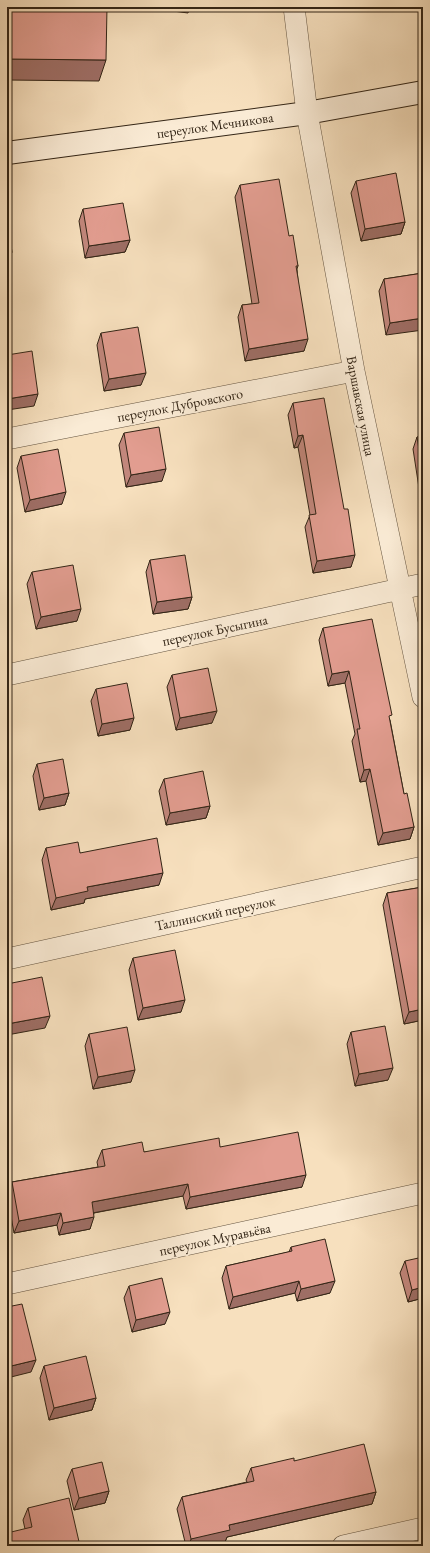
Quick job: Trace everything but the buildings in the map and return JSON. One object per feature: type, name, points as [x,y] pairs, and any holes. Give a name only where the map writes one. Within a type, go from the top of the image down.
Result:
[{"type":"street","name":"Варшавская улица","points":[[294,7],[307,113],[354,371],[399,590],[423,697]]},
{"type":"street","name":"переулок Мечникова","points":[[7,153],[307,113],[423,92]]},
{"type":"street","name":"переулок Дубровского","points":[[7,439],[354,371]]},
{"type":"street","name":"переулок Бусыгина","points":[[7,675],[423,584]]},
{"type":"street","name":"Таллинский переулок","points":[[7,959],[423,867]]},
{"type":"street","name":"переулок Муравьёва","points":[[7,1284],[423,1193]]},
{"type":"street","points":[[343,1546],[423,1528]]}]
